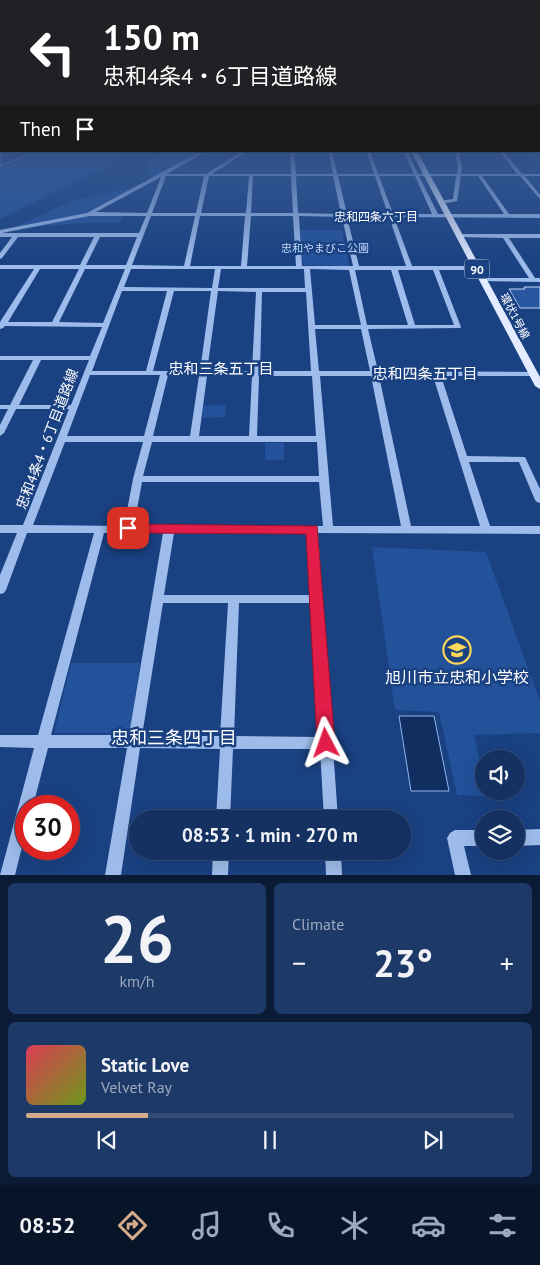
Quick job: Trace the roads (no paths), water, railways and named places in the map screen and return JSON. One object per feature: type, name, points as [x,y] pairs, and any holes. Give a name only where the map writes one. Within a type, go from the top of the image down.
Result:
[{"type":"main road","name":"環状1号線","points":[[432,185],[535,371],[540,386]]},
{"type":"street","points":[[88,214],[143,185]]},
{"type":"street","name":"忠和4条4・6丁目道路線","points":[[159,185],[88,373],[25,529],[540,530]]},
{"type":"street","points":[[186,268],[205,185]]},
{"type":"street","points":[[244,268],[250,185]]},
{"type":"street","points":[[294,185],[296,216],[308,290],[328,529]]},
{"type":"street","points":[[338,185],[374,374],[407,529]]},
{"type":"street","points":[[380,185],[410,268]]},
{"type":"street","points":[[421,185],[436,216]]},
{"type":"street","points":[[441,202],[455,200],[457,185]]},
{"type":"street","points":[[487,185],[508,216]]},
{"type":"street","points":[[529,185],[540,198]]},
{"type":"street","points":[[0,234],[88,214],[540,216]]},
{"type":"street","points":[[0,234],[141,235]]},
{"type":"street","points":[[0,257],[16,235]]},
{"type":"street","points":[[55,324],[98,235]]},
{"type":"street","points":[[459,236],[540,236]]},
{"type":"street","points":[[505,236],[537,280]]},
{"type":"street","points":[[0,267],[477,268]]},
{"type":"street","points":[[1,326],[38,267]]},
{"type":"street","points":[[194,438],[218,268]]},
{"type":"street","points":[[394,268],[412,327]]},
{"type":"street","points":[[311,327],[458,327],[435,268]]},
{"type":"street","points":[[483,280],[537,280]]},
{"type":"street","points":[[120,289],[308,290]]},
{"type":"street","points":[[149,373],[171,289]]},
{"type":"street","points":[[253,438],[259,290]]},
{"type":"street","points":[[1,326],[106,325]]},
{"type":"street","points":[[0,358],[93,358]]},
{"type":"street","points":[[0,433],[38,358]]},
{"type":"street","points":[[88,373],[436,374],[535,371]]},
{"type":"street","points":[[128,528],[164,373]]},
{"type":"street","points":[[436,374],[486,530]]},
{"type":"street","points":[[0,407],[74,407]]},
{"type":"street","points":[[62,439],[320,439]]},
{"type":"street","points":[[464,459],[522,459],[540,500]]},
{"type":"street","points":[[138,479],[323,479]]},
{"type":"street","points":[[0,529],[25,529],[0,590]]},
{"type":"street","points":[[7,875],[100,529]]},
{"type":"street","points":[[113,875],[136,743],[169,529]]},
{"type":"street","points":[[312,529],[330,810]]},
{"type":"street","points":[[159,599],[317,599]]},
{"type":"street","points":[[223,810],[234,599]]},
{"type":"street","points":[[0,741],[227,744],[326,743]]},
{"type":"street","points":[[525,838],[540,837]]},
{"type":"street","points":[[463,875],[455,838],[475,838]]},
{"type":"street","points":[[220,875],[221,860]]},
{"type":"street","points":[[333,860],[334,875]]},
{"type":"place","name":"旭川市立忠和小学校","points":[[457,650]]},
{"type":"district","name":"忠和四条六丁目","points":[[376,216]]},
{"type":"district","name":"忠和三条五丁目","points":[[221,368]]},
{"type":"district","name":"忠和四条五丁目","points":[[425,373]]},
{"type":"district","name":"忠和三条四丁目","points":[[174,737]]},
{"type":"park label","name":"忠和やまびこ公園","points":[[325,248]]}]
